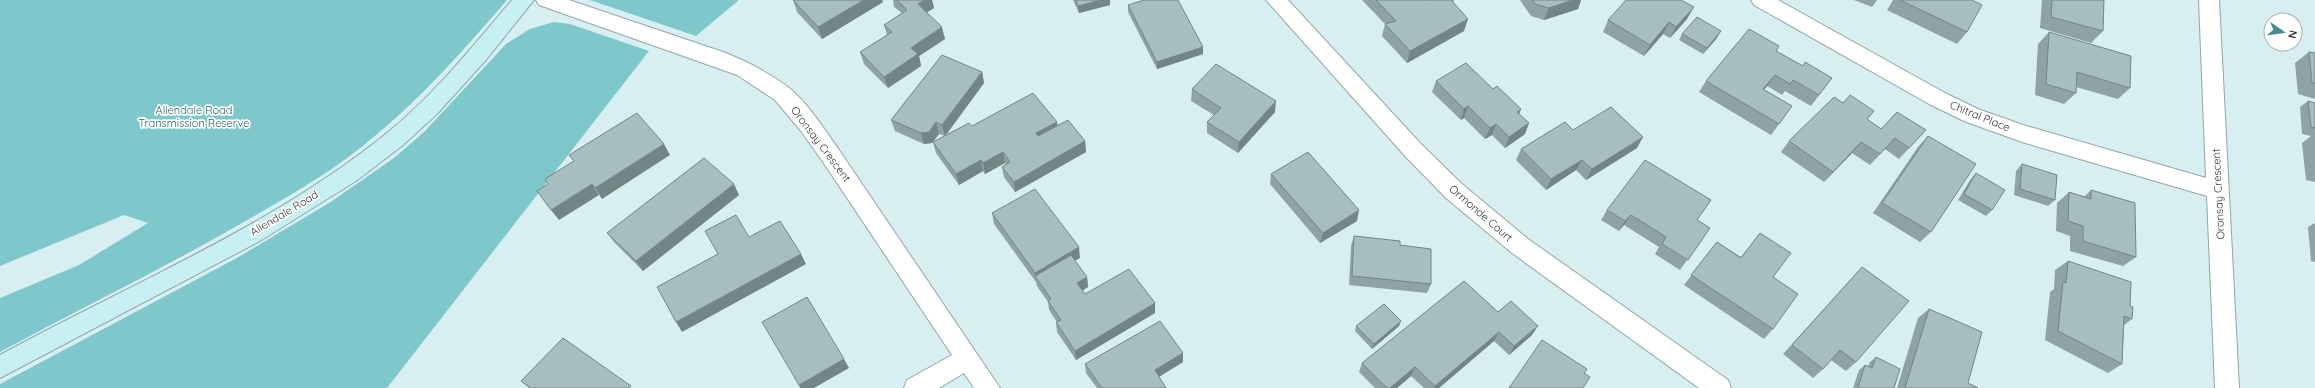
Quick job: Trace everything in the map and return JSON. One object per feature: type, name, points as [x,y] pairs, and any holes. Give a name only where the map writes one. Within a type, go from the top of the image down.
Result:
[{"type":"street","name":"Allendale Road","points":[[0,367],[260,228],[358,167],[394,139],[458,78],[524,0]]},
{"type":"street","name":"Oronsay Crescent","points":[[546,0],[719,59],[764,80],[782,94],[809,125],[831,156],[988,388]]},
{"type":"street","name":"Ormonde Court","points":[[1276,0],[1413,150],[1460,196],[1520,246],[1719,388]]},
{"type":"street","name":"Chitral Place","points":[[1761,0],[1938,99],[1971,115],[2022,133],[2217,190]]},
{"type":"street","name":"Oronsay Crescent","points":[[2209,0],[2227,388]]},
{"type":"street","points":[[916,388],[968,359]]},
{"type":"green space","name":"Allendale Road Transmission Reserve","points":[[0,0],[507,0],[456,57],[403,112],[349,157],[285,199],[147,275],[0,352],[0,298],[79,265],[148,223],[124,215],[0,266]]},
{"type":"green space","points":[[590,0],[739,0],[696,36]]},
{"type":"green space","points":[[554,22],[570,24],[649,51],[387,388],[0,388],[0,384],[235,259],[329,203],[394,158],[424,132],[506,44],[530,29]]},
{"type":"building","points":[[793,0],[864,0],[818,27]]},
{"type":"building","points":[[897,0],[925,0],[918,4],[942,27],[911,48],[918,54],[884,77],[860,52],[892,32],[884,25],[907,10]]},
{"type":"building","points":[[1076,0],[1101,0],[1078,6]]},
{"type":"building","points":[[1144,0],[1178,0],[1203,47],[1157,62],[1128,5]]},
{"type":"building","points":[[1376,0],[1453,0],[1452,1],[1468,19],[1410,51],[1385,24],[1396,21]]},
{"type":"building","points":[[1533,0],[1573,0],[1549,8],[1535,4]]},
{"type":"building","points":[[1626,0],[1681,0],[1694,7],[1676,27],[1669,22],[1650,45],[1608,20]]},
{"type":"building","points":[[1900,0],[1972,0],[1982,5],[1967,32]]},
{"type":"building","points":[[2052,0],[2104,0],[2103,31],[2051,17]]},
{"type":"building","points":[[1697,17],[1721,31],[1707,48],[1682,34]]},
{"type":"building","points":[[1749,29],[1779,46],[1776,51],[1803,66],[1805,62],[1832,78],[1819,95],[1793,80],[1790,84],[1775,75],[1763,89],[1792,106],[1779,124],[1706,81]]},
{"type":"building","points":[[2049,32],[2131,56],[2130,88],[2077,72],[2076,93],[2046,84]]},
{"type":"building","points":[[2309,52],[2315,53],[2315,83],[2312,83]]},
{"type":"building","points":[[942,55],[982,72],[942,125],[936,122],[929,132],[921,133],[891,120]]},
{"type":"building","points":[[1466,63],[1493,89],[1497,86],[1521,109],[1517,112],[1529,123],[1509,137],[1496,124],[1490,128],[1468,106],[1464,109],[1436,81]]},
{"type":"building","points":[[1216,64],[1276,101],[1239,142],[1207,122],[1221,108],[1192,89]]},
{"type":"building","points":[[1033,93],[1057,122],[1036,133],[1038,136],[1068,120],[1085,141],[1014,182],[1002,167],[1010,162],[1003,152],[983,163],[981,160],[956,174],[933,142],[969,123],[972,126]]},
{"type":"building","points":[[1850,95],[1874,111],[1867,119],[1881,129],[1897,112],[1926,130],[1909,148],[1895,138],[1880,154],[1861,142],[1833,172],[1789,141],[1834,97],[1843,103]]},
{"type":"building","points":[[2308,101],[2315,103],[2315,128],[2311,127]]},
{"type":"building","points":[[1611,107],[1643,137],[1592,169],[1582,160],[1551,179],[1521,149],[1565,122],[1573,130]]},
{"type":"building","points":[[637,113],[664,144],[595,188],[592,184],[551,210],[537,191],[548,184],[545,179],[574,161],[569,155]]},
{"type":"building","points":[[1928,136],[1976,164],[1931,232],[1882,203]]},
{"type":"building","points":[[1308,152],[1359,210],[1323,233],[1271,174]]},
{"type":"building","points":[[704,158],[734,184],[636,261],[607,233]]},
{"type":"building","points":[[1645,160],[1711,200],[1697,220],[1710,228],[1688,260],[1662,244],[1666,237],[1631,215],[1625,221],[1607,210]]},
{"type":"building","points":[[2022,164],[2057,175],[2055,200],[2020,189]]},
{"type":"building","points":[[1976,173],[2005,190],[1992,210],[1964,194]]},
{"type":"building","points":[[1035,189],[1079,247],[1035,273],[992,213]]},
{"type":"building","points":[[2091,190],[2135,203],[2136,257],[2083,241],[2083,226],[2068,221],[2069,192],[2091,199]]},
{"type":"building","points":[[736,215],[749,237],[780,221],[801,254],[676,322],[657,287],[718,254],[705,231]]},
{"type":"building","points":[[1760,233],[1791,253],[1773,277],[1798,294],[1773,329],[1691,275],[1717,242],[1741,258]]},
{"type":"building","points":[[1354,236],[1400,241],[1400,245],[1431,249],[1431,284],[1352,276]]},
{"type":"building","points":[[1071,255],[1087,277],[1077,283],[1085,294],[1129,269],[1155,303],[1075,351],[1056,322],[1061,320],[1048,301],[1051,299],[1035,276]]},
{"type":"building","points":[[2068,261],[2131,282],[2130,306],[2133,307],[2132,319],[2124,316],[2122,364],[2058,331],[2063,282],[2066,283]]},
{"type":"building","points":[[1862,267],[1909,301],[1856,362],[1840,350],[1823,369],[1792,345]]},
{"type":"building","points":[[1464,281],[1498,312],[1511,301],[1538,326],[1514,346],[1499,332],[1435,386],[1415,367],[1390,388],[1387,388],[1362,363]]},
{"type":"building","points":[[807,297],[844,359],[799,385],[762,322]]},
{"type":"building","points":[[1384,304],[1401,321],[1374,344],[1356,326]]},
{"type":"building","points":[[1929,309],[1982,332],[1968,383],[1978,388],[1905,388]]},
{"type":"building","points":[[1160,321],[1183,353],[1155,370],[1166,388],[1102,388],[1085,364]]},
{"type":"building","points":[[563,338],[631,386],[629,388],[531,388],[521,381]]},
{"type":"building","points":[[1542,340],[1587,369],[1584,373],[1590,377],[1583,388],[1509,388]]},
{"type":"building","points":[[1876,357],[1900,369],[1894,388],[1858,388],[1865,365],[1872,368]]}]
